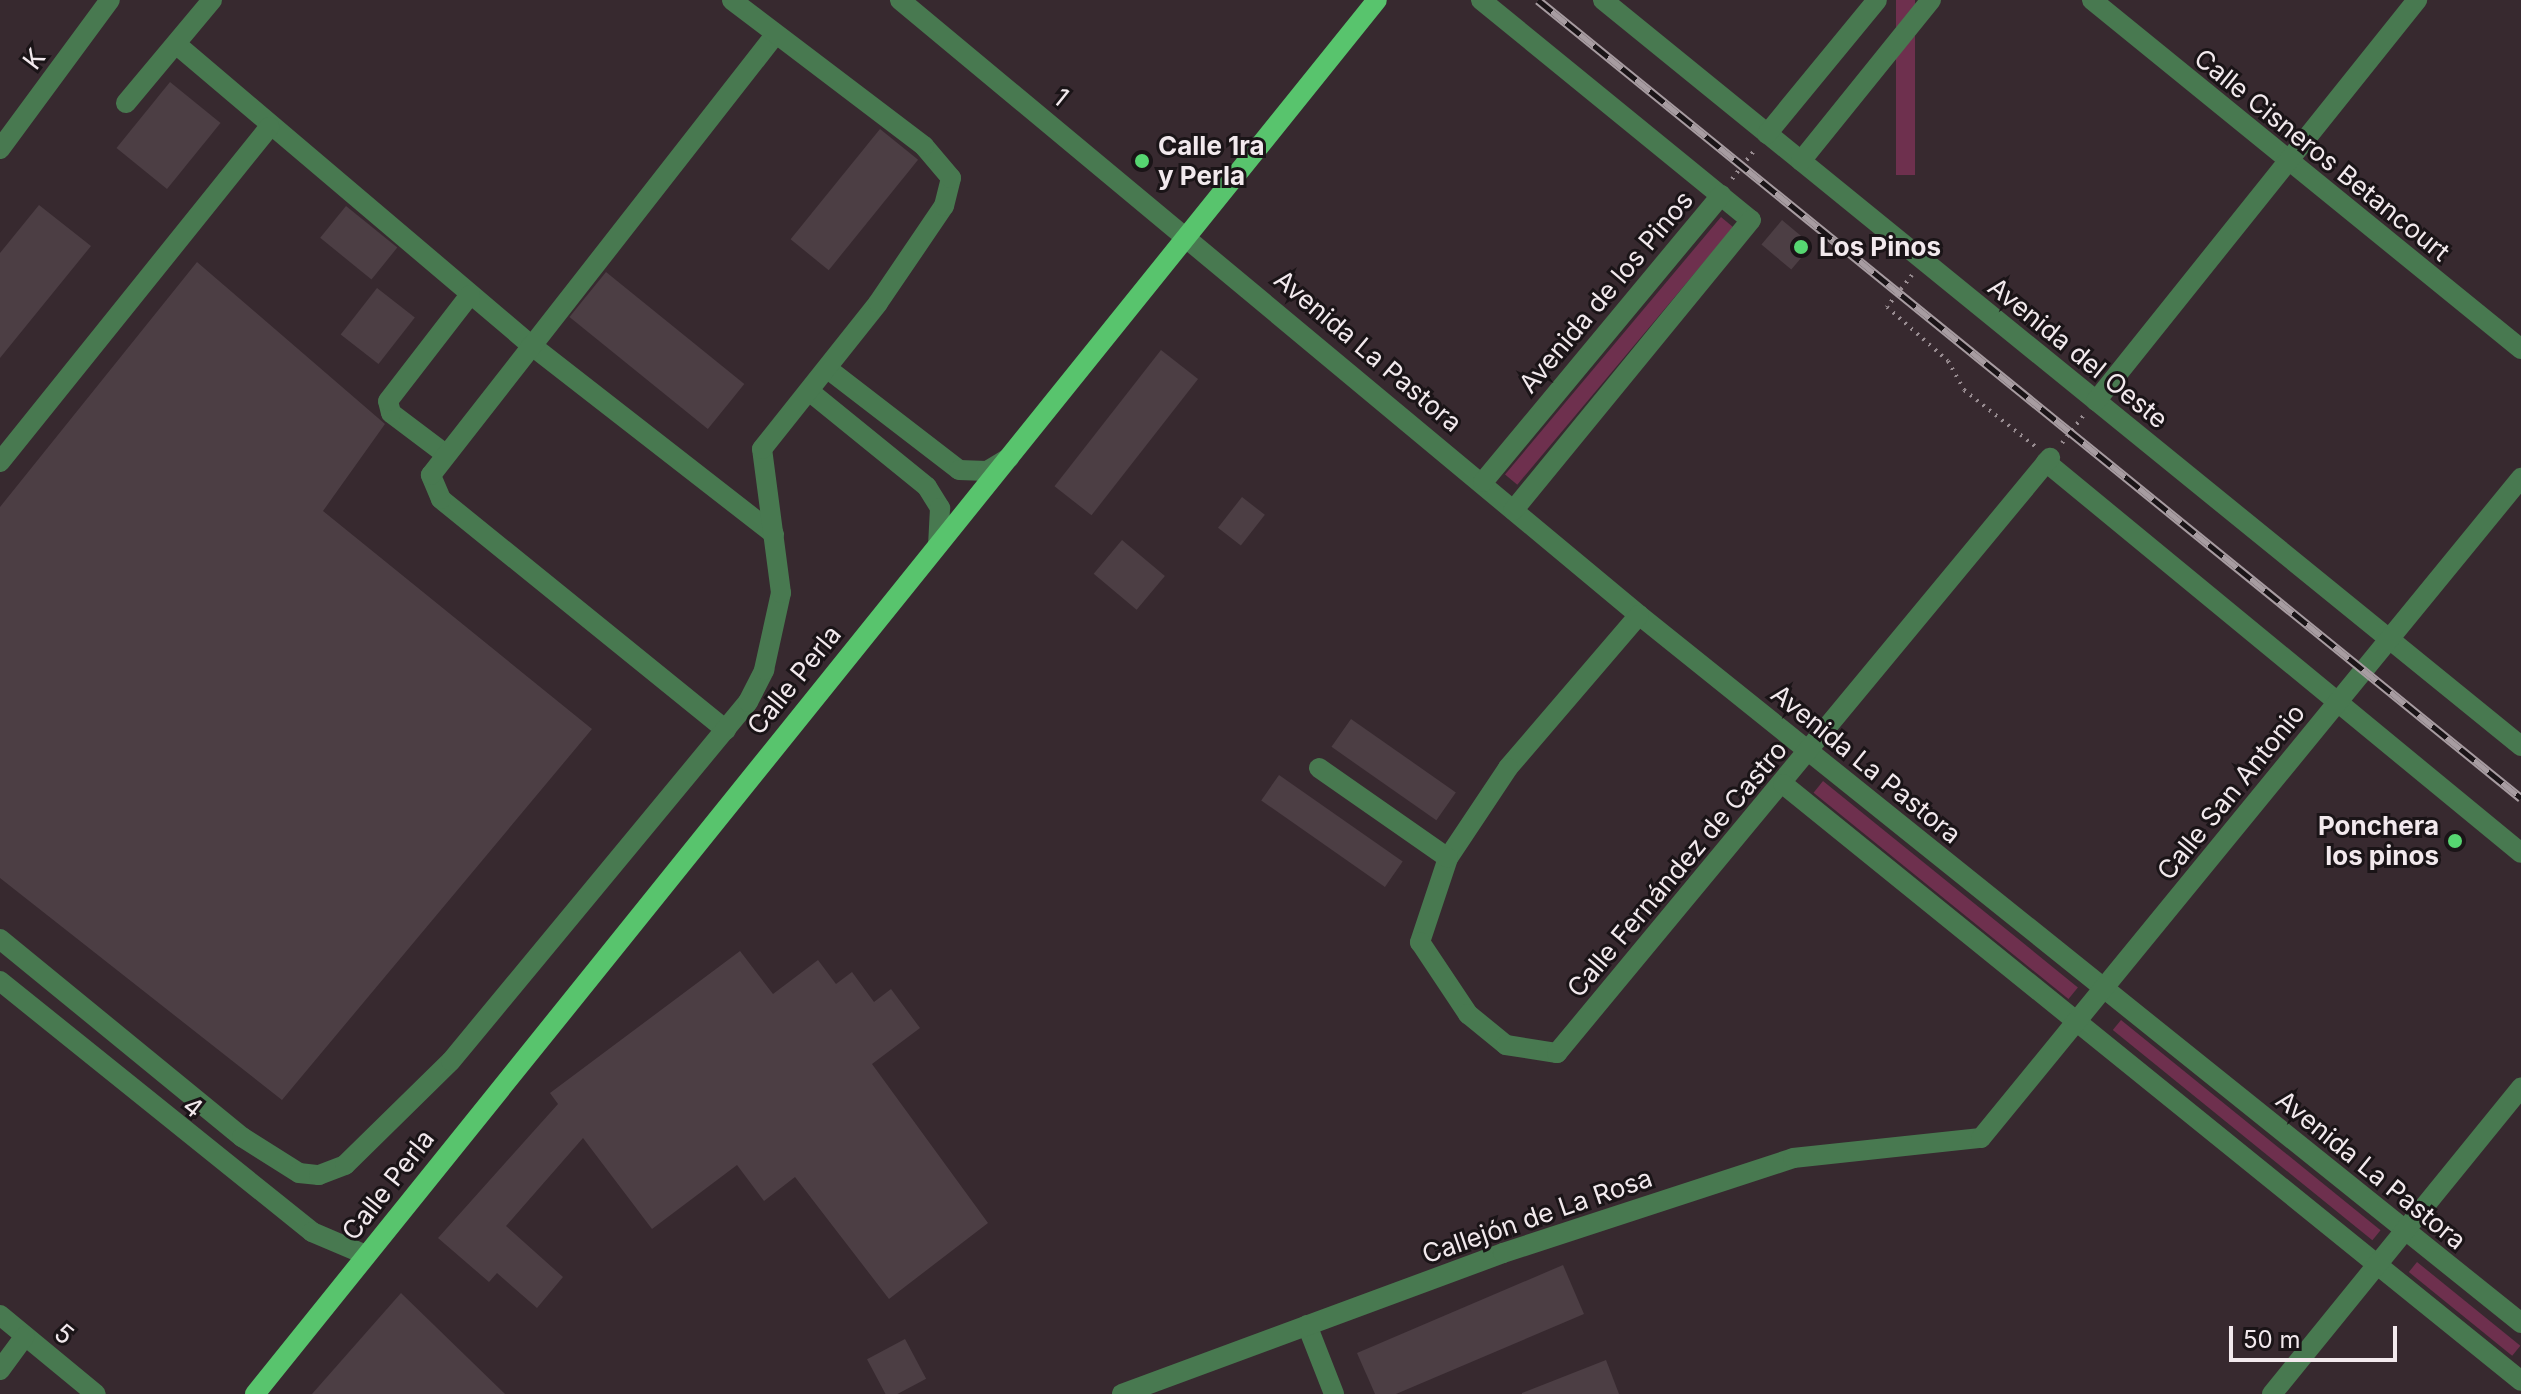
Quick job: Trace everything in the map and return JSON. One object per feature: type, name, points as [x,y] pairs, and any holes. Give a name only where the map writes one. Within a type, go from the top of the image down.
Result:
[{"type":"main road","name":"Calle Perla","points":[[255,1394],[1377,0]]},
{"type":"street","name":"K","points":[[0,149],[110,0]]},
{"type":"street","points":[[126,103],[212,0]]},
{"type":"street","points":[[0,939],[242,1137],[299,1173],[319,1175],[345,1165],[451,1061],[748,702],[772,644],[781,593],[762,449],[828,369],[944,206],[951,178],[924,146],[732,0]]},
{"type":"street","name":"1","points":[[900,0],[1189,233]]},
{"type":"street","points":[[1481,0],[1751,220],[1514,510]]},
{"type":"street","name":"Avenida del Oeste","points":[[1603,0],[2521,746]]},
{"type":"street","points":[[1767,134],[1877,0]]},
{"type":"street","points":[[1801,161],[1931,0]]},
{"type":"street","name":"Calle Cisneros Betancourt","points":[[2092,0],[2521,349]]},
{"type":"street","points":[[2096,401],[2417,0]]},
{"type":"street","points":[[726,730],[441,499],[431,475],[444,453],[775,35]]},
{"type":"street","points":[[176,44],[269,127],[531,345],[774,534]]},
{"type":"street","points":[[0,462],[269,127]]},
{"type":"street","name":"Avenida de los Pinos","points":[[1483,482],[1721,195]]},
{"type":"street","name":"Avenida La Pastora","points":[[1189,233],[1639,615],[2521,1323]]},
{"type":"street","points":[[444,453],[391,413],[388,401],[470,295]]},
{"type":"street","points":[[828,369],[959,470],[987,471],[1012,456]]},
{"type":"street","points":[[809,391],[927,487],[940,508],[938,543]]},
{"type":"street","points":[[2048,460],[2337,704],[2521,853]]},
{"type":"street","name":"Calle Fernández de Castro","points":[[1448,858],[1420,942],[1468,1014],[1487,1030],[1506,1045],[1557,1053],[1783,784],[2048,460]]},
{"type":"street","name":"Calle San Antonio","points":[[1981,1138],[2521,478]]},
{"type":"street","points":[[1319,768],[1448,858],[1508,768],[1639,615]]},
{"type":"street","points":[[1783,784],[2521,1381]]},
{"type":"street","name":"4","points":[[0,981],[312,1232],[366,1255]]},
{"type":"street","points":[[2272,1394],[2521,1088]]},
{"type":"street","name":"Callejón de La Rosa","points":[[1122,1394],[1307,1325],[1793,1158],[1981,1138]]},
{"type":"street","name":"5","points":[[0,1315],[96,1394]]},
{"type":"street","points":[[1307,1325],[1334,1394]]},
{"type":"street","points":[[0,1370],[25,1336]]},
{"type":"path","name":"Avenida de los Pinos","points":[[1721,195],[1767,134]]},
{"type":"path","points":[[1924,262],[1887,307],[1948,361],[1964,390],[2048,460],[2096,401]]},
{"type":"shaded area","points":[[1896,0],[1915,0],[1915,175],[1896,175]]},
{"type":"shaded area","points":[[1721,217],[1733,227],[1517,485],[1505,474]]},
{"type":"shaded area","points":[[1823,781],[2078,987],[2068,999],[1814,793]]},
{"type":"shaded area","points":[[2121,1020],[2381,1230],[2372,1240],[2113,1030]]},
{"type":"shaded area","points":[[2417,1262],[2520,1346],[2512,1356],[2409,1272]]},
{"type":"building","points":[[170,82],[221,123],[167,189],[117,148]]},
{"type":"building","points":[[880,129],[918,160],[829,270],[791,239]]},
{"type":"building","points":[[39,205],[91,246],[0,358],[0,253]]},
{"type":"building","points":[[346,206],[397,248],[371,279],[320,238]]},
{"type":"building","points":[[1782,220],[1812,245],[1791,270],[1761,245]]},
{"type":"building","points":[[197,262],[385,424],[323,511],[592,729],[282,1100],[0,878],[0,507]]},
{"type":"building","points":[[606,272],[744,384],[708,429],[569,317]]},
{"type":"building","points":[[377,288],[415,318],[379,364],[341,334]]},
{"type":"building","points":[[1161,350],[1198,379],[1092,515],[1054,486]]},
{"type":"building","points":[[1242,497],[1265,515],[1241,546],[1218,528]]},
{"type":"building","points":[[1122,540],[1165,576],[1137,610],[1094,574]]},
{"type":"building","points":[[1351,719],[1456,792],[1436,820],[1331,747]]},
{"type":"building","points":[[1279,775],[1403,862],[1385,887],[1261,800]]},
{"type":"building","points":[[740,951],[773,994],[818,960],[836,984],[852,972],[874,1002],[891,989],[920,1028],[872,1064],[988,1223],[889,1299],[795,1177],[764,1201],[737,1165],[652,1229],[583,1138],[506,1226],[563,1277],[537,1308],[497,1273],[489,1282],[438,1238],[558,1104],[550,1093]]},
{"type":"building","points":[[1563,1265],[1584,1314],[1396,1394],[1375,1394],[1357,1353]]},
{"type":"building","points":[[401,1293],[505,1394],[312,1394]]},
{"type":"building","points":[[905,1339],[926,1379],[897,1394],[886,1394],[867,1359]]},
{"type":"building","points":[[1606,1360],[1619,1394],[1522,1394],[1522,1393]]},
{"type":"railway","points":[[1538,0],[2521,798]]},
{"type":"place","name":"Calle 1ra y Perla","points":[[1142,161]]},
{"type":"place","name":"Los Pinos","points":[[1801,247]]},
{"type":"place","name":"Ponchera los pinos","points":[[2455,841]]}]
